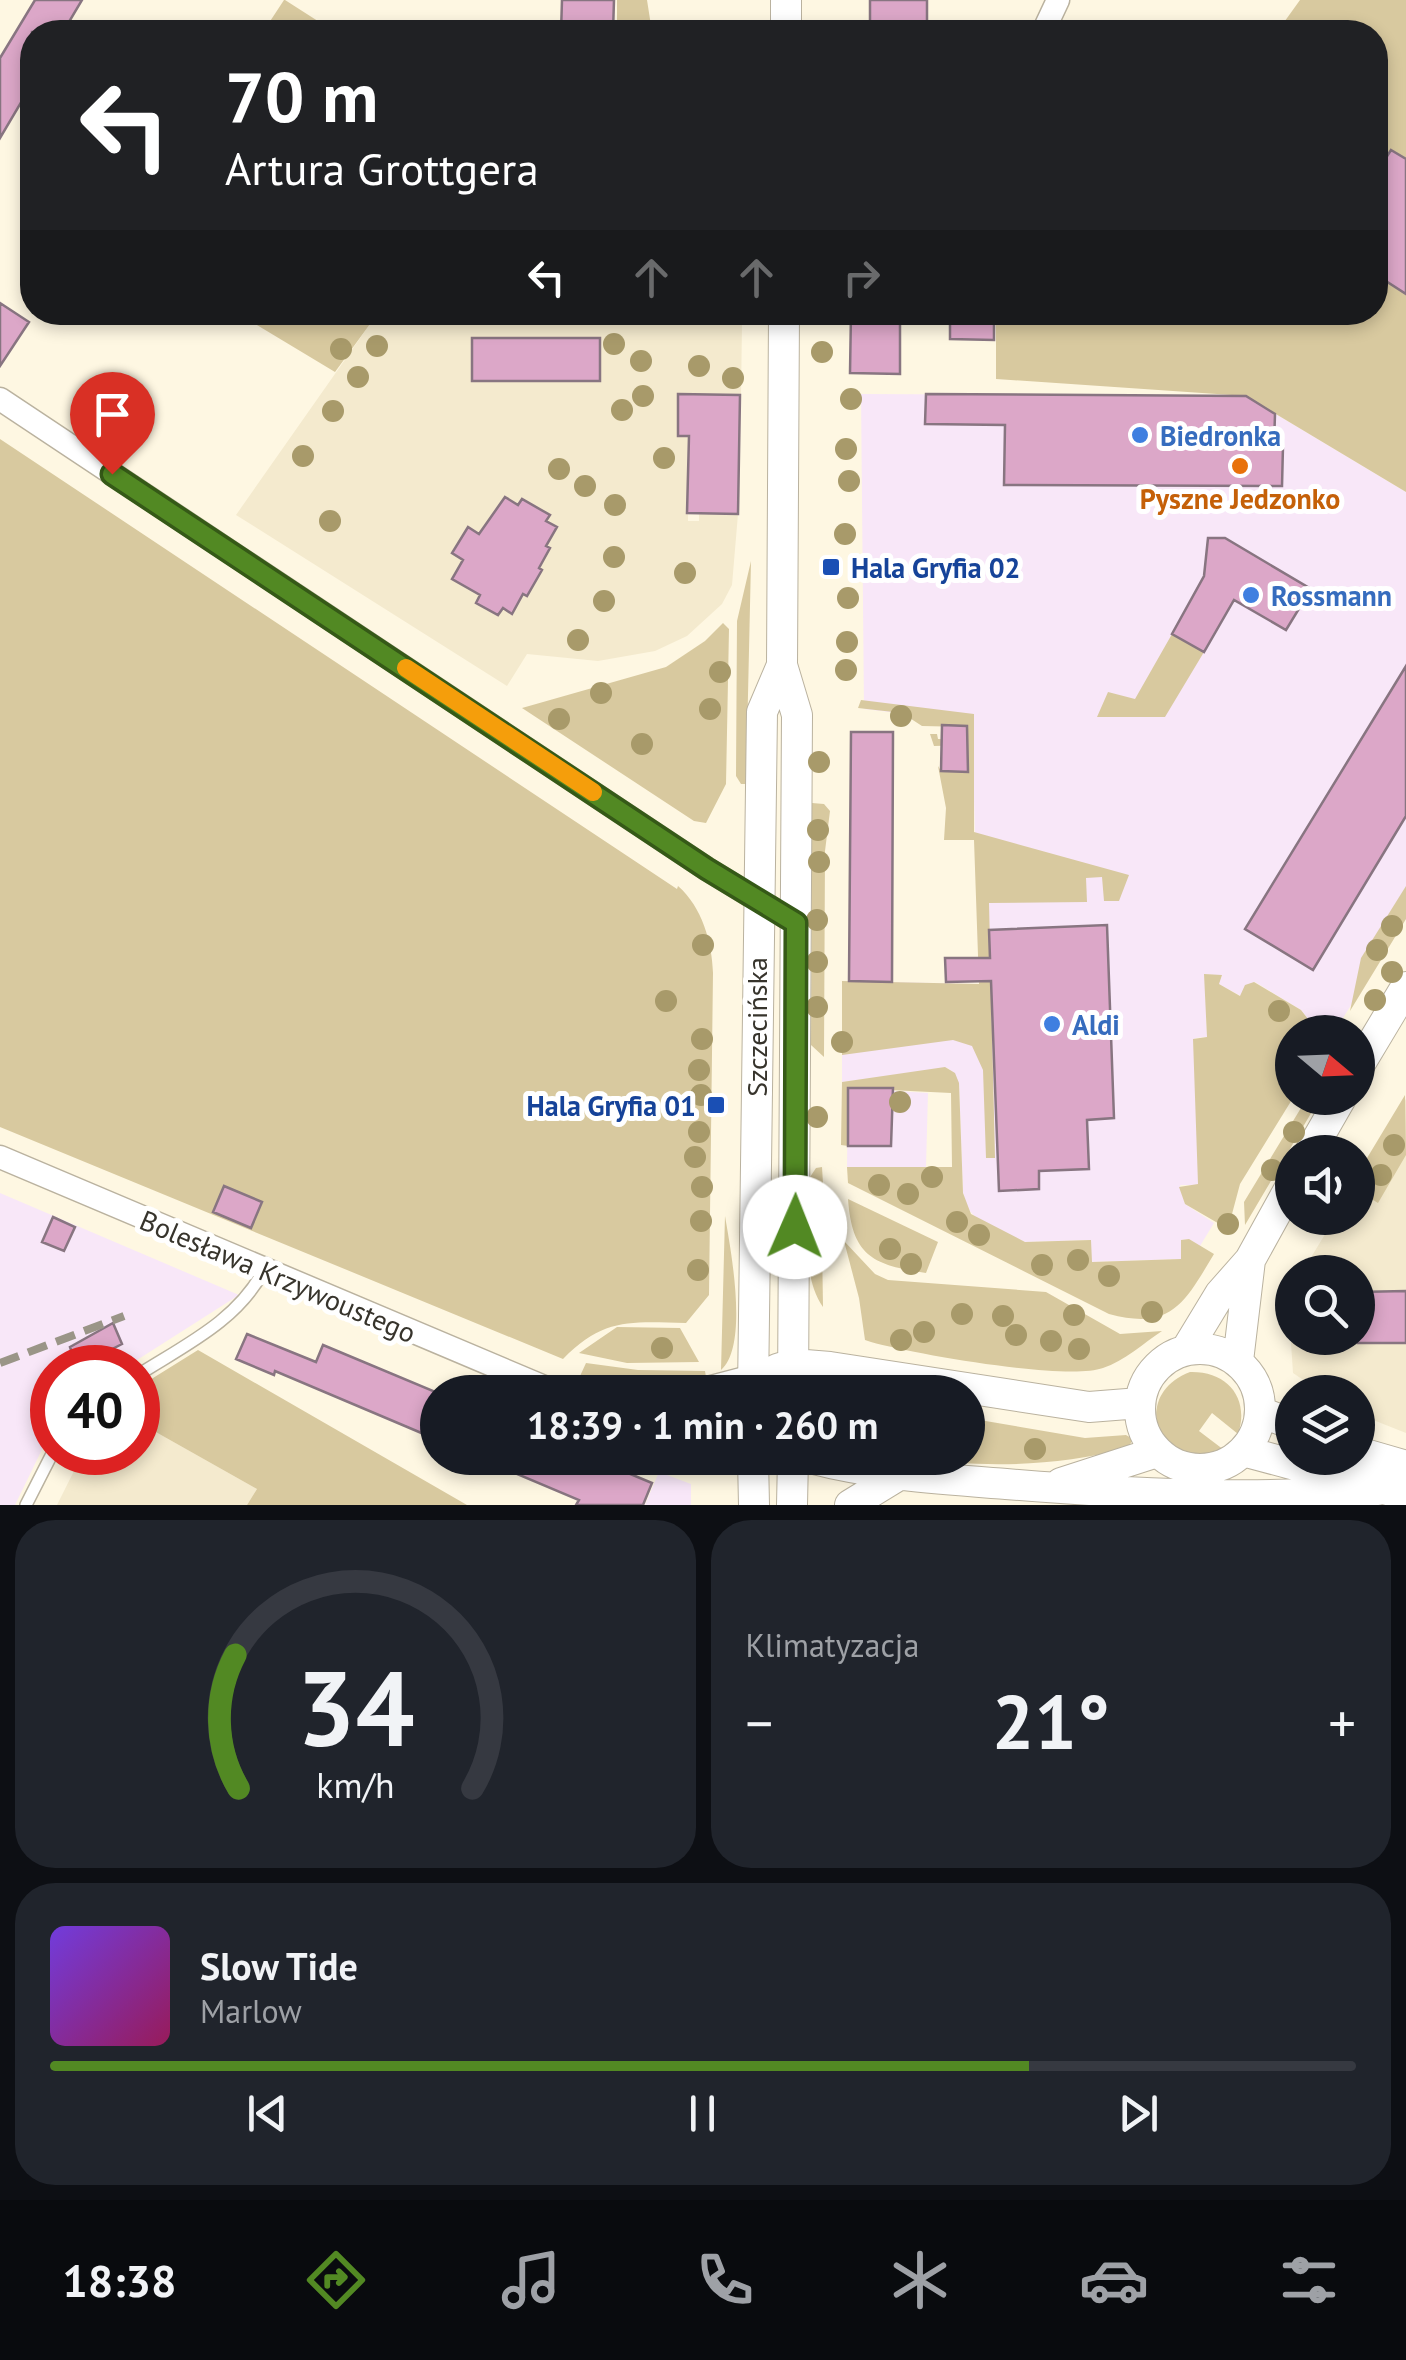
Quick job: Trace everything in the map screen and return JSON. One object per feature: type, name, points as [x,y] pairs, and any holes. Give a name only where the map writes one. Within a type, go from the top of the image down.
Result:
[{"type":"street","name":"Szczecińska","points":[[784,325],[782,665],[797,715],[793,1375]]},
{"type":"street","points":[[0,399],[796,923]]},
{"type":"street","name":"Szczecińska","points":[[753,1375],[762,712],[782,665]]},
{"type":"street","points":[[1375,1039],[1406,987]]},
{"type":"street","name":"Bolesława Krzywoustego","points":[[0,1158],[515,1375]]},
{"type":"street","points":[[1186,1350],[1214,1351],[1238,1361],[1254,1382],[1260,1412],[1258,1426],[1243,1451],[1228,1463],[1190,1469],[1157,1452],[1141,1421],[1140,1404],[1145,1384],[1157,1367],[1186,1350],[1220,1294],[1250,1260],[1275,1215]]},
{"type":"street","points":[[1238,1361],[1250,1260]]},
{"type":"street","points":[[985,1397],[1089,1407],[1140,1404]]},
{"type":"street","points":[[1260,1412],[1275,1418]]},
{"type":"street","points":[[1243,1451],[1392,1492]]},
{"type":"street","points":[[1048,1487],[1157,1452]]},
{"type":"street","points":[[1375,1457],[1406,1466]]},
{"type":"street","points":[[753,1475],[754,1505]]},
{"type":"street","points":[[792,1505],[793,1475]]},
{"type":"street","points":[[850,1505],[899,1475],[1300,1501],[1392,1492]]},
{"type":"lane","points":[[160,1361],[229,1316],[247,1300],[264,1270]]},
{"type":"lane","points":[[26,1505],[41,1475]]},
{"type":"shaded area","points":[[285,0],[316,20],[271,20]]},
{"type":"shaded area","points":[[617,0],[647,0],[650,20],[617,20]]},
{"type":"shaded area","points":[[1300,0],[1406,0],[1406,492],[1246,396],[996,379],[996,325],[1388,325],[1388,20],[1286,20]]},
{"type":"shaded area","points":[[257,325],[369,325],[335,372]]},
{"type":"shaded area","points":[[369,325],[742,325],[741,395],[679,394],[678,435],[689,437],[688,521],[699,521],[699,513],[738,514],[732,585],[722,604],[687,636],[655,651],[598,661],[527,654],[507,686],[236,515]]},
{"type":"shaded area","points":[[861,394],[1246,396],[1406,492],[1406,919],[1345,1015],[1305,1015],[1255,982],[1247,985],[1241,996],[1218,984],[1222,976],[1205,974],[1207,1037],[1195,1038],[1199,1185],[1180,1185],[1185,1204],[1214,1223],[1200,1246],[1189,1239],[1181,1240],[1181,1259],[1091,1262],[1090,1240],[1025,1242],[979,1221],[968,1209],[963,1193],[959,1083],[948,1068],[842,1082],[842,981],[979,984],[972,722],[864,709]]},
{"type":"shaded area","points":[[0,439],[686,894],[704,926],[713,973],[709,1295],[686,1323],[634,1323],[606,1329],[563,1359],[0,1127]]},
{"type":"shaded area","points":[[751,561],[746,784],[741,784],[736,776],[737,621]]},
{"type":"shaded area","points":[[723,623],[729,629],[726,784],[706,823],[694,821],[522,708],[666,667],[705,641]]},
{"type":"shaded area","points":[[1172,634],[1204,652],[1165,717],[1097,717],[1108,692],[1135,699]]},
{"type":"shaded area","points":[[861,700],[974,714],[974,832],[1129,875],[1119,901],[1104,901],[1102,877],[1086,878],[1087,902],[989,903],[995,1158],[986,1158],[983,1070],[972,1046],[953,1040],[842,1055],[842,981],[979,984],[974,840],[944,840],[946,808],[938,766],[941,771],[968,772],[968,745],[934,746],[930,734],[937,734],[938,739],[966,740],[967,727],[922,726],[902,713],[858,708]]},
{"type":"shaded area","points":[[812,803],[824,804],[830,811],[825,851],[824,1057],[811,1045]]},
{"type":"shaded area","points":[[1406,886],[1406,919],[1350,1011],[1361,958]]},
{"type":"shaded area","points":[[1204,974],[1222,975],[1219,984],[1240,996],[1245,985],[1254,982],[1305,1015],[1275,1015],[1275,1115],[1283,1115],[1240,1184],[1228,1229],[1185,1204],[1179,1187],[1198,1184],[1193,1039],[1207,1037]]},
{"type":"shaded area","points":[[945,1067],[955,1073],[959,1083],[963,1193],[971,1214],[1025,1242],[1091,1240],[1092,1262],[1181,1259],[1181,1240],[1189,1239],[1214,1254],[1185,1299],[1162,1315],[1148,1319],[1109,1314],[848,1183],[847,1167],[952,1167],[951,1093],[849,1088],[848,1146],[841,1145],[842,1082]]},
{"type":"shaded area","points":[[848,1088],[928,1093],[926,1167],[847,1167]]},
{"type":"shaded area","points":[[1405,1095],[1406,1155],[1378,1203],[1375,1201],[1375,1145]]},
{"type":"shaded area","points":[[1406,1099],[1406,1433],[1375,1421],[1375,1375],[1293,1373],[1292,1355],[1375,1355],[1375,1255],[1312,1255],[1325,1235],[1375,1235],[1375,1151]]},
{"type":"shaded area","points":[[1297,1115],[1310,1115],[1298,1135],[1285,1135]]},
{"type":"shaded area","points":[[1275,1151],[1275,1174],[1245,1225],[1244,1202]]},
{"type":"shaded area","points":[[822,1167],[826,1233],[822,1243],[823,1307],[808,1261],[810,1177],[816,1168]]},
{"type":"shaded area","points":[[0,1193],[239,1295],[160,1345],[30,1345],[30,1474],[15,1505],[0,1505]]},
{"type":"shaded area","points":[[848,1199],[938,1242],[926,1273],[892,1266],[869,1255],[855,1234]]},
{"type":"shaded area","points":[[725,1216],[736,1320],[729,1358],[721,1370]]},
{"type":"shaded area","points":[[844,1241],[875,1274],[888,1280],[1046,1292],[1120,1334],[1162,1331],[1119,1361],[1084,1371],[1025,1369],[871,1342],[865,1340]]},
{"type":"shaded area","points":[[617,1327],[680,1328],[699,1362],[627,1363],[579,1353]]},
{"type":"shaded area","points":[[198,1350],[467,1505],[247,1505],[257,1489],[160,1434],[160,1374]]},
{"type":"shaded area","points":[[586,1363],[638,1370],[705,1371],[706,1375],[580,1375]]},
{"type":"shaded area","points":[[1190,1372],[1215,1376],[1225,1382],[1241,1409],[1238,1434],[1212,1413],[1199,1431],[1224,1450],[1203,1458],[1185,1456],[1171,1448],[1160,1434],[1156,1417],[1159,1400],[1170,1384]]},
{"type":"shaded area","points":[[985,1421],[1085,1438],[1126,1435],[1133,1439],[1128,1448],[1100,1454],[985,1464]]},
{"type":"shaded area","points":[[160,1434],[257,1489],[247,1505],[57,1505],[72,1475],[160,1475]]},
{"type":"shaded area","points":[[658,1475],[691,1484],[691,1505],[645,1505]]},
{"type":"building","points":[[35,0],[82,0],[70,20],[23,20]]},
{"type":"building","points":[[562,0],[614,0],[613,20],[561,20]]},
{"type":"building","points":[[870,0],[927,0],[927,20],[870,20]]},
{"type":"building","points":[[20,25],[20,104],[0,138],[0,58]]},
{"type":"building","points":[[1391,150],[1406,159],[1406,294],[1388,282]]},
{"type":"building","points":[[0,303],[20,316],[20,325],[27,325],[0,366]]},
{"type":"building","points":[[851,325],[900,325],[900,374],[850,373]]},
{"type":"building","points":[[950,325],[994,325],[994,340],[950,339]]},
{"type":"building","points":[[472,338],[600,338],[600,381],[472,381]]},
{"type":"building","points":[[678,394],[740,395],[738,514],[687,513],[689,436],[678,436]]},
{"type":"building","name":"Biedronka","points":[[926,394],[1246,396],[1275,414],[1274,446],[1283,446],[1282,486],[1004,485],[1005,425],[925,424]]},
{"type":"building","points":[[505,497],[518,505],[522,499],[550,515],[546,521],[557,527],[546,546],[550,548],[539,568],[542,570],[527,596],[523,594],[512,614],[503,608],[498,615],[476,603],[480,595],[452,579],[463,560],[452,553],[468,527],[479,534]]},
{"type":"building","name":"Rossmann","points":[[1208,538],[1225,538],[1311,589],[1286,630],[1234,600],[1204,652],[1172,634],[1204,576]]},
{"type":"building","points":[[1406,666],[1406,816],[1313,970],[1245,929]]},
{"type":"building","points":[[942,725],[967,726],[968,772],[941,771]]},
{"type":"building","points":[[851,732],[893,732],[892,982],[849,981]]},
{"type":"building","name":"Aldi","points":[[1107,925],[1114,1118],[1087,1120],[1089,1169],[1039,1171],[1039,1189],[999,1191],[991,981],[946,982],[945,958],[990,958],[989,930]]},
{"type":"building","points":[[848,1088],[893,1088],[891,1146],[848,1146]]},
{"type":"building","points":[[224,1186],[262,1202],[251,1228],[213,1212]]},
{"type":"building","points":[[53,1217],[75,1227],[64,1251],[42,1242]]},
{"type":"building","points":[[1406,1291],[1406,1343],[1375,1343],[1375,1292]]},
{"type":"building","points":[[113,1323],[122,1344],[120,1345],[74,1345]]},
{"type":"building","points":[[247,1334],[316,1362],[323,1345],[420,1385],[420,1432],[275,1371],[274,1375],[236,1359]]},
{"type":"building","points":[[519,1475],[633,1475],[652,1483],[643,1505],[576,1505],[579,1500]]},
{"type":"railway","points":[[0,1363],[124,1316]]},
{"type":"slow traffic","points":[[406,668],[593,792]]},
{"type":"place","name":"Biedronka","points":[[1140,435]]},
{"type":"place","name":"Pyszne Jedzonko","points":[[1240,466]]},
{"type":"place","name":"Hala Gryfia 02","points":[[831,567]]},
{"type":"place","name":"Rossmann","points":[[1251,595]]},
{"type":"place","name":"Aldi","points":[[1052,1024]]},
{"type":"place","name":"Hala Gryfia 01","points":[[716,1105]]},
{"type":"route","points":[[112,474],[707,869],[796,923],[795,1227]]}]
